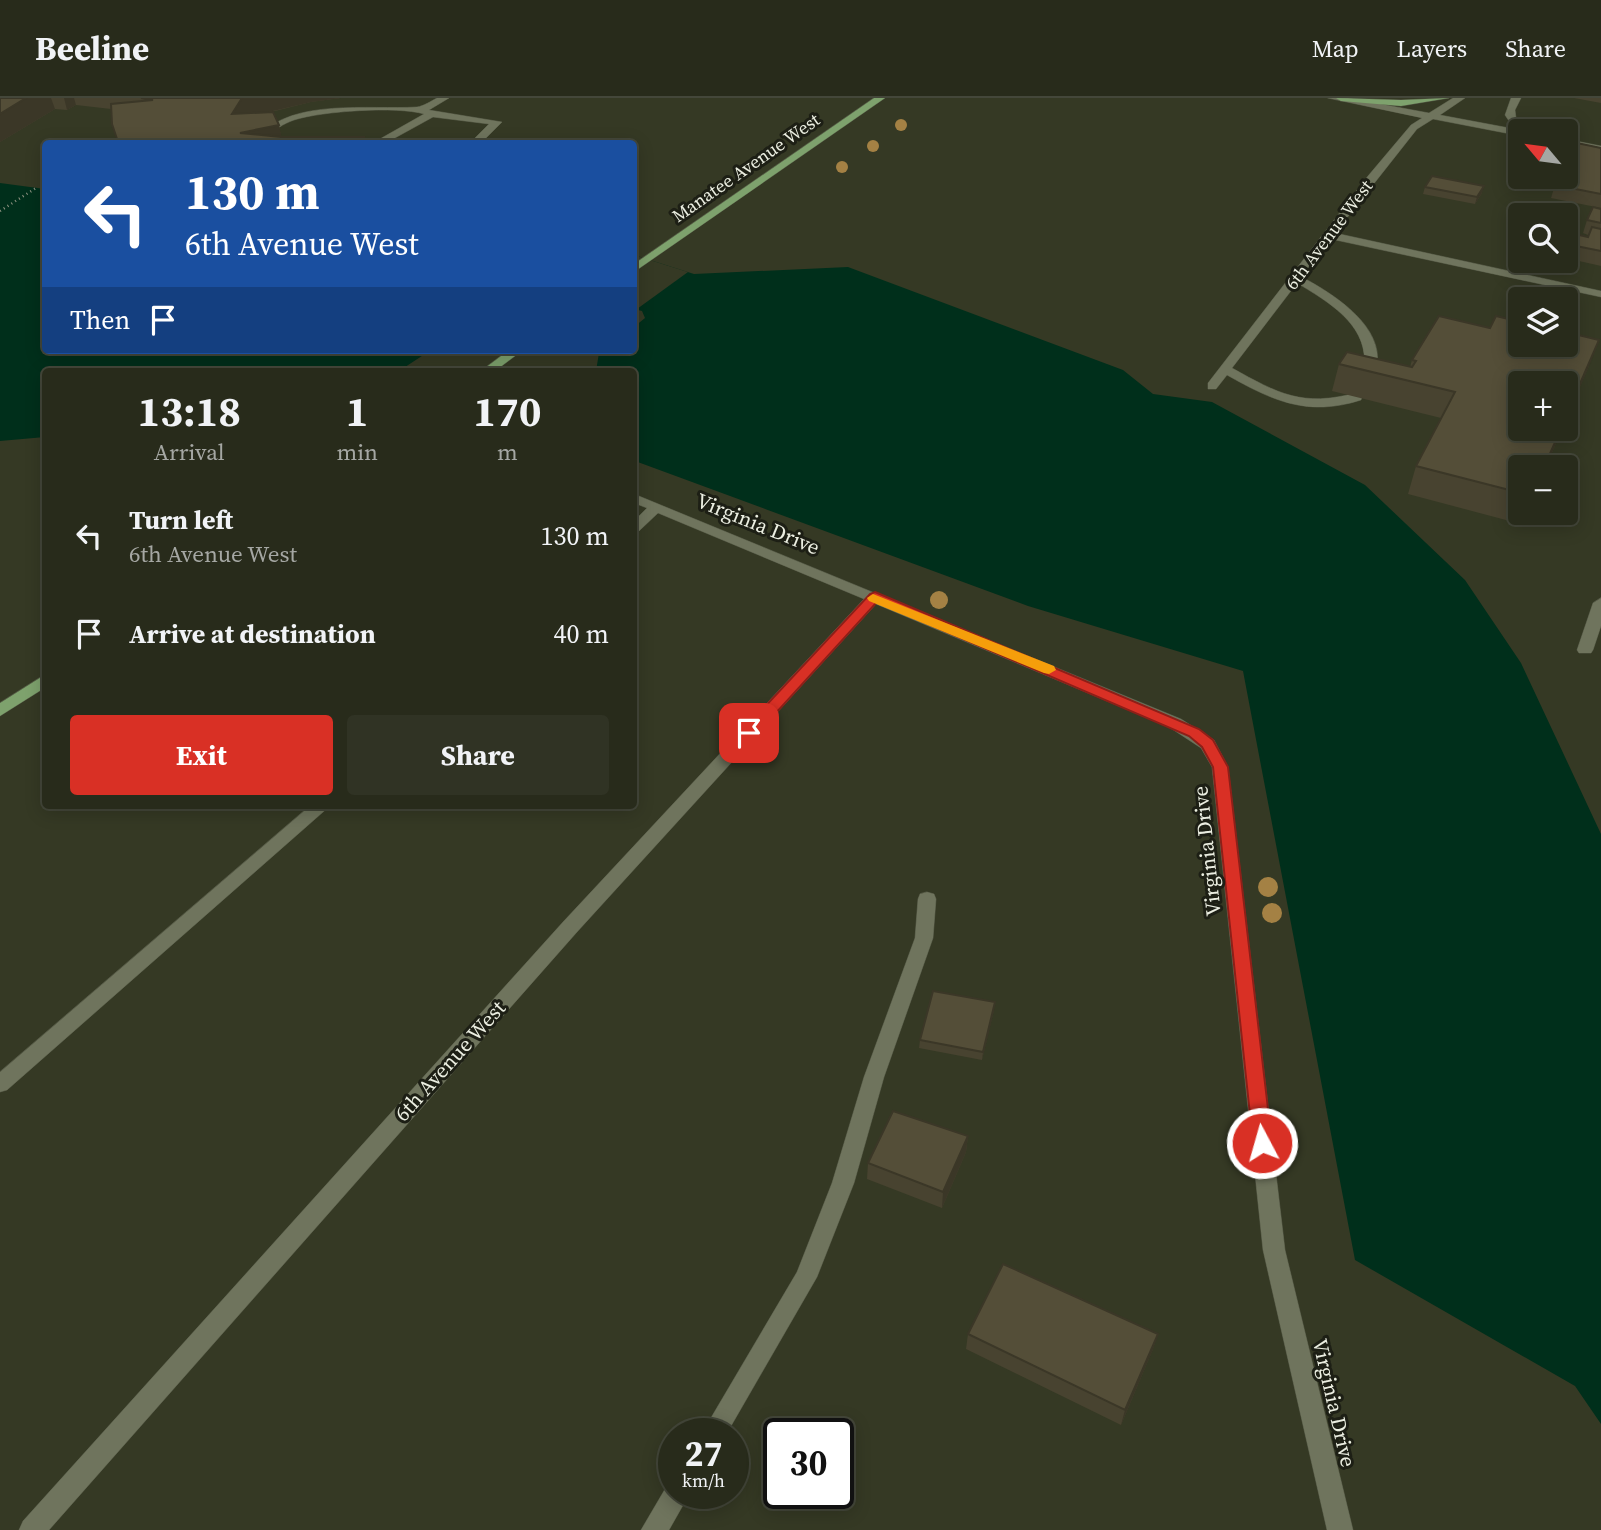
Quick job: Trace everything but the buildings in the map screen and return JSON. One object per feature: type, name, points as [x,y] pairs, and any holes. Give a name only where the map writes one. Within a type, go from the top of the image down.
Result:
[{"type":"main road","name":"Manatee Avenue West","points":[[637,267],[880,98]]},
{"type":"main road","points":[[1340,98],[1401,103],[1444,98]]},
{"type":"main road","points":[[491,368],[511,354]]},
{"type":"main road","points":[[0,710],[42,682]]},
{"type":"street","points":[[421,110],[444,98]]},
{"type":"street","points":[[1333,98],[1508,131]]},
{"type":"street","name":"6th Avenue West","points":[[1212,386],[1414,127],[1460,98]]},
{"type":"street","points":[[1511,119],[1509,107],[1516,98]]},
{"type":"street","points":[[264,136],[275,123],[297,116],[358,109],[421,110],[432,114],[497,122],[478,140]]},
{"type":"street","points":[[383,140],[432,114]]},
{"type":"street","points":[[1578,144],[1601,149]]},
{"type":"street","points":[[1328,235],[1601,294]]},
{"type":"street","points":[[1296,278],[1341,307],[1362,330],[1373,354],[1372,370],[1365,384]]},
{"type":"street","points":[[1225,369],[1272,395],[1315,406],[1339,403],[1356,397]]},
{"type":"street","name":"Virginia Drive","points":[[637,499],[1175,723],[1208,744],[1220,767],[1274,1250],[1340,1530]]},
{"type":"street","points":[[637,525],[657,507]]},
{"type":"street","name":"6th Avenue West","points":[[32,1530],[570,927],[875,597]]},
{"type":"street","points":[[1585,649],[1601,603]]},
{"type":"street","points":[[0,1084],[317,809]]},
{"type":"street","points":[[723,1418],[811,1265],[843,1183],[874,1077],[924,938],[927,898]]},
{"type":"street","points":[[654,1530],[667,1509]]},
{"type":"path","points":[[0,211],[36,188]]},
{"type":"shaded area","points":[[0,183],[42,189],[42,354],[425,354],[404,368],[42,368],[42,437],[0,441]]},
{"type":"shaded area","points":[[637,256],[694,274],[848,267],[1123,370],[1153,394],[1212,402],[1365,485],[1465,580],[1521,663],[1601,834],[1601,1424],[1575,1386],[1355,1260],[1243,671],[1028,606],[637,462],[637,368],[596,368],[599,354],[637,354],[637,325],[645,318],[642,311],[637,310]]},
{"type":"pier","points":[[637,256],[688,272],[637,309]]},
{"type":"slow traffic","points":[[873,598],[1049,670]]},
{"type":"route","points":[[749,733],[875,597],[1194,732],[1208,744],[1220,767],[1262,1143]]}]
